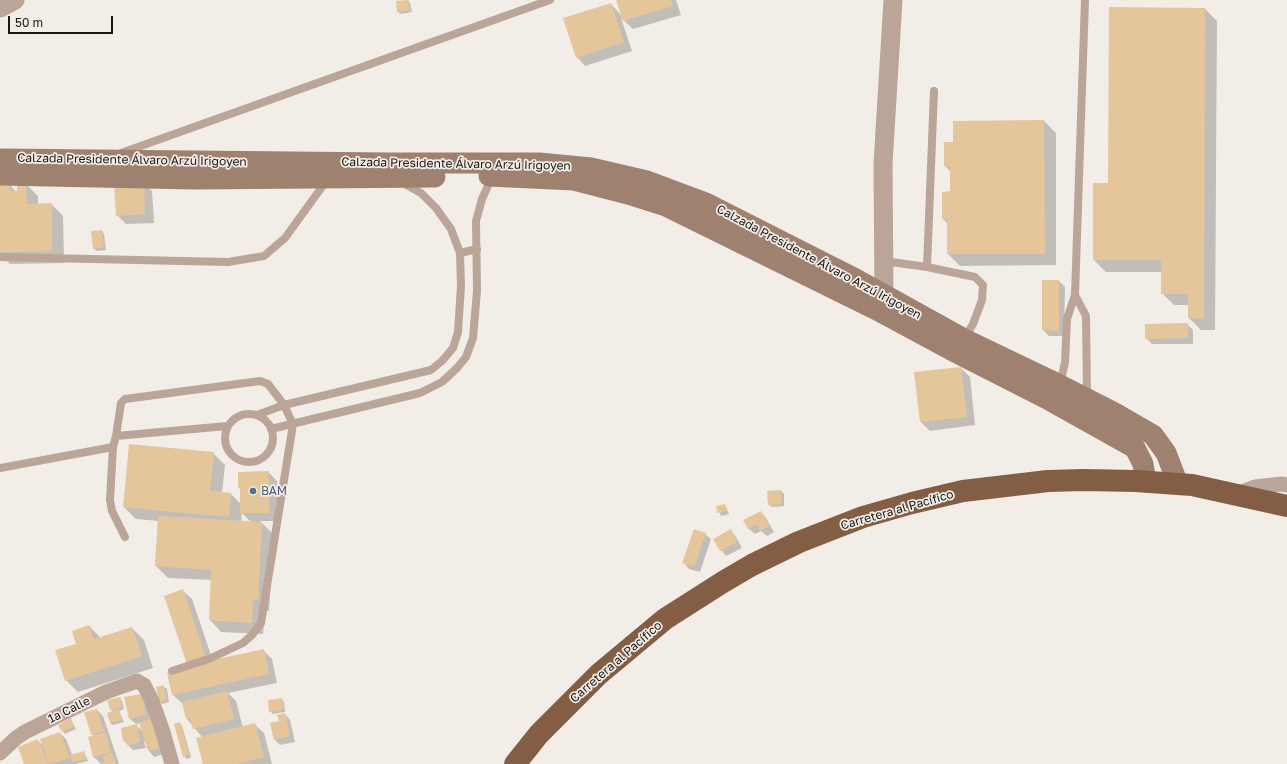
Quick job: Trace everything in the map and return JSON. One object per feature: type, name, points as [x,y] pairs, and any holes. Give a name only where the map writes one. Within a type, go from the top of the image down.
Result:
[{"type":"highway","name":"Carretera al Pacífico","points":[[515,764],[539,734],[599,674],[659,624],[722,582],[799,542],[863,517],[912,503],[963,491],[1048,481],[1090,480],[1192,485],[1287,506]]},
{"type":"main road","name":"Calzada Presidente Álvaro Arzú Irigoyen","points":[[0,159],[103,160],[495,170]]},
{"type":"main road","name":"Calzada Presidente Álvaro Arzú Irigoyen","points":[[0,175],[194,179],[395,178],[495,170],[539,162],[573,165],[625,175],[667,187],[706,203],[852,277],[881,303],[959,346],[1056,393],[1135,448],[1142,464],[1146,482]]},
{"type":"main road","name":"Calzada Presidente Álvaro Arzú Irigoyen","points":[[1056,393],[1087,398],[1153,435],[1166,453],[1178,484]]},
{"type":"street","points":[[0,8],[15,0]]},
{"type":"street","points":[[881,303],[884,261],[883,164],[893,0]]},
{"type":"street","points":[[1237,494],[1255,487],[1282,484],[1287,485]]},
{"type":"street","name":"1a Calle","points":[[0,753],[25,732],[106,692],[137,681],[144,685],[163,732],[172,764]]},
{"type":"lane","points":[[103,160],[550,0]]},
{"type":"lane","points":[[1056,393],[1065,362],[1067,319],[1075,295],[1085,0]]},
{"type":"lane","points":[[927,267],[934,91]]},
{"type":"lane","points":[[271,429],[420,393],[442,382],[457,368],[466,357],[472,338],[477,291],[476,221],[482,199],[495,170]]},
{"type":"lane","points":[[0,258],[228,262],[264,256],[285,238],[329,178]]},
{"type":"lane","points":[[257,415],[284,405],[431,370],[442,361],[453,348],[458,332],[461,286],[460,253],[451,228],[436,208],[421,193],[395,178]]},
{"type":"lane","points":[[460,253],[477,249]]},
{"type":"lane","points":[[884,261],[927,267],[976,277],[983,285],[982,300],[973,324],[959,346]]},
{"type":"lane","points":[[1075,295],[1086,316],[1087,398]]},
{"type":"lane","points":[[442,361],[457,368]]},
{"type":"lane","points":[[125,537],[112,511],[110,500],[113,447],[121,403],[125,399],[260,382],[268,384],[284,405],[293,424],[261,623],[252,635],[243,643],[211,658],[172,670]]},
{"type":"lane","points":[[250,414],[257,415],[268,423],[271,429],[273,436],[270,449],[260,459],[247,462],[240,460],[229,453],[224,440],[227,426],[237,417],[250,414]]},
{"type":"lane","points":[[116,436],[227,426]]},
{"type":"lane","points":[[0,468],[113,447]]},
{"type":"building","points":[[408,0],[410,10],[397,12],[396,1]]},
{"type":"building","points":[[616,0],[671,0],[673,6],[623,21]]},
{"type":"building","points":[[611,3],[624,42],[576,58],[563,18]]},
{"type":"building","points":[[1109,7],[1205,8],[1204,319],[1188,318],[1188,294],[1161,294],[1161,260],[1093,260],[1093,183],[1108,183]]},
{"type":"building","points":[[1044,120],[1045,254],[947,254],[947,219],[942,219],[942,192],[950,191],[950,166],[944,166],[944,142],[953,142],[953,121]]},
{"type":"building","points":[[144,181],[145,214],[116,216],[114,183]]},
{"type":"building","points":[[26,183],[27,204],[52,203],[52,251],[0,252],[0,185],[10,184],[10,191],[17,191],[17,184]]},
{"type":"building","points":[[102,230],[104,247],[93,249],[91,231]]},
{"type":"building","points":[[1042,280],[1059,280],[1059,331],[1042,330]]},
{"type":"building","points":[[1188,323],[1188,338],[1145,339],[1145,324]]},
{"type":"building","points":[[961,367],[967,417],[920,422],[914,372]]},
{"type":"building","points":[[129,444],[214,452],[210,491],[231,493],[229,517],[123,507]]},
{"type":"building","points":[[269,471],[269,513],[240,513],[240,487],[238,488],[238,472]]},
{"type":"building","points":[[781,490],[782,504],[768,505],[767,491]]},
{"type":"building","points":[[725,504],[727,511],[717,513],[716,506]]},
{"type":"building","points":[[761,511],[769,526],[760,531],[757,524],[748,529],[743,520]]},
{"type":"building","points":[[158,516],[262,522],[258,600],[253,599],[252,623],[209,620],[211,570],[155,566]]},
{"type":"building","points":[[694,529],[706,533],[694,567],[682,563]]},
{"type":"building","points":[[731,529],[737,542],[720,551],[713,539]]},
{"type":"building","points":[[183,589],[206,658],[187,664],[164,596]]},
{"type":"building","points":[[89,625],[94,639],[132,627],[142,656],[65,681],[55,650],[76,644],[72,631]]},
{"type":"building","points":[[264,649],[269,674],[172,695],[167,673],[208,664],[208,661]]},
{"type":"building","points":[[164,685],[167,700],[159,702],[156,687]]},
{"type":"building","points":[[227,691],[234,719],[193,729],[190,718],[186,719],[182,702]]},
{"type":"building","points":[[142,694],[146,715],[129,719],[124,697]]},
{"type":"building","points":[[120,697],[122,707],[110,710],[107,700]]},
{"type":"building","points":[[282,698],[283,710],[269,712],[268,700]]},
{"type":"building","points":[[97,709],[104,731],[91,735],[84,712]]},
{"type":"building","points":[[119,709],[122,720],[110,723],[107,713]]},
{"type":"building","points":[[285,713],[290,736],[274,740],[270,723],[279,721],[277,715]]},
{"type":"building","points":[[71,718],[74,726],[62,732],[58,725]]},
{"type":"building","points":[[151,719],[159,748],[148,751],[139,723]]},
{"type":"building","points":[[180,722],[189,755],[183,757],[174,724]]},
{"type":"building","points":[[255,723],[264,757],[237,764],[203,764],[196,738]]},
{"type":"building","points":[[137,724],[140,742],[127,745],[126,741],[123,741],[121,728]]},
{"type":"building","points":[[60,732],[70,758],[49,764],[40,739]]},
{"type":"building","points":[[106,732],[111,752],[93,757],[88,737]]},
{"type":"building","points":[[38,739],[48,764],[24,764],[18,747]]},
{"type":"building","points":[[84,751],[86,759],[72,762],[70,755]]},
{"type":"building","points":[[112,753],[116,764],[99,764],[105,762],[103,756]]},
{"type":"place","name":"BAM","points":[[253,491]]}]
